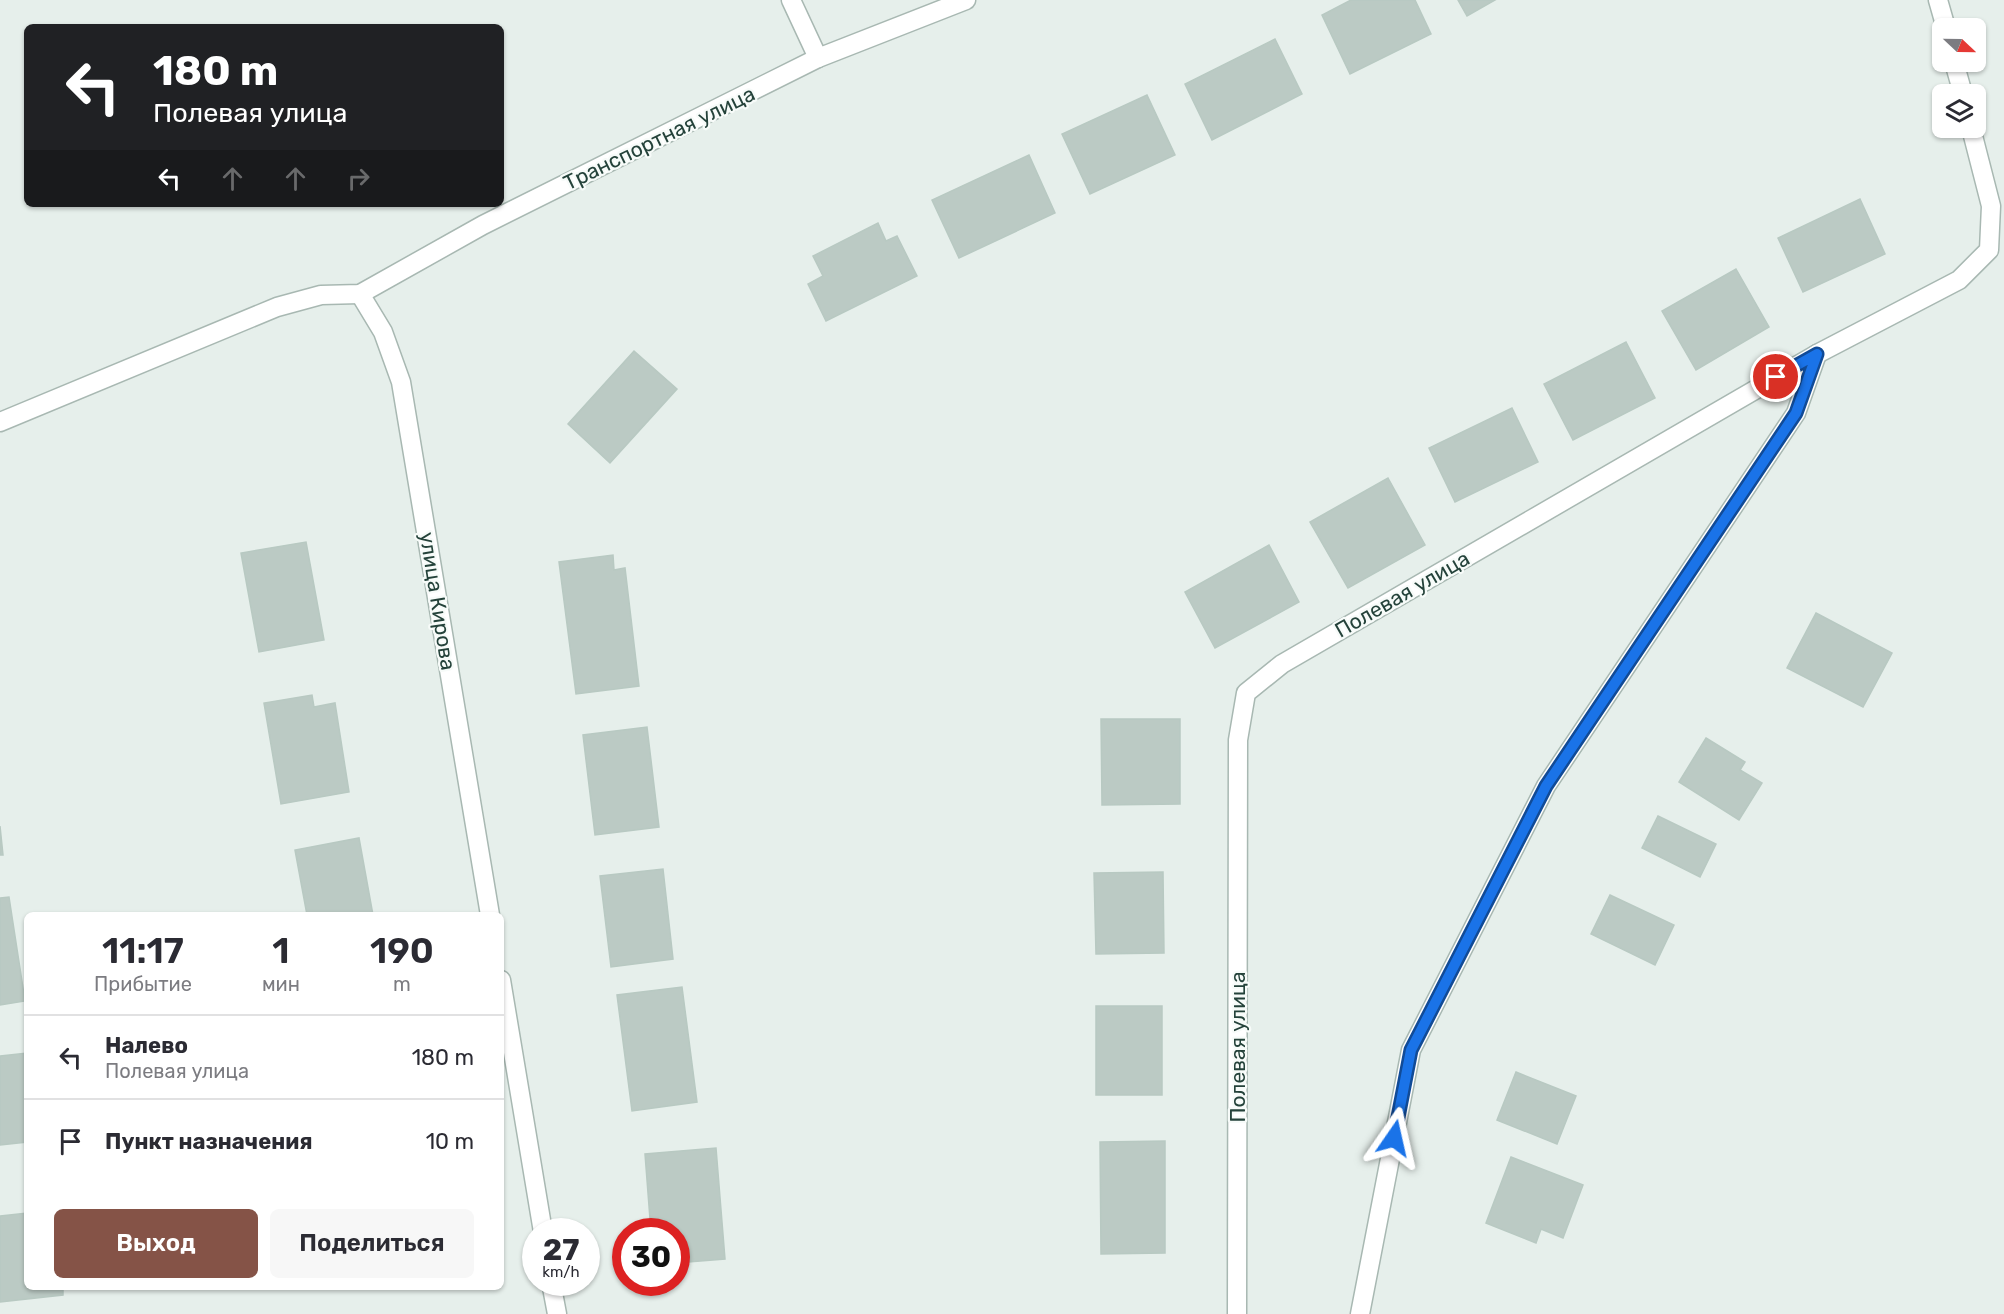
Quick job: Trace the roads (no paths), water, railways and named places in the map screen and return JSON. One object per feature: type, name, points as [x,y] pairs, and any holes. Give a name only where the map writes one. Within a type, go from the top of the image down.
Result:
[{"type":"street","points":[[791,0],[819,58]]},
{"type":"street","name":"Транспортная улица","points":[[360,294],[483,225],[819,58],[966,0]]},
{"type":"street","points":[[1938,0],[1943,18]]},
{"type":"street","name":"Полевая улица","points":[[1237,1314],[1238,740],[1246,693],[1282,664],[1817,354],[1959,280],[1989,250],[1991,206],[1974,138]]},
{"type":"street","points":[[1991,206],[2004,191]]},
{"type":"street","points":[[0,422],[276,308],[321,295],[360,294]]},
{"type":"street","name":"улица Кирова","points":[[360,294],[383,332],[401,382],[489,912]]},
{"type":"street","points":[[1360,1314],[1411,1050],[1546,786],[1796,413],[1817,354]]},
{"type":"street","points":[[504,998],[541,1218]]},
{"type":"street","points":[[554,1296],[557,1314]]}]
